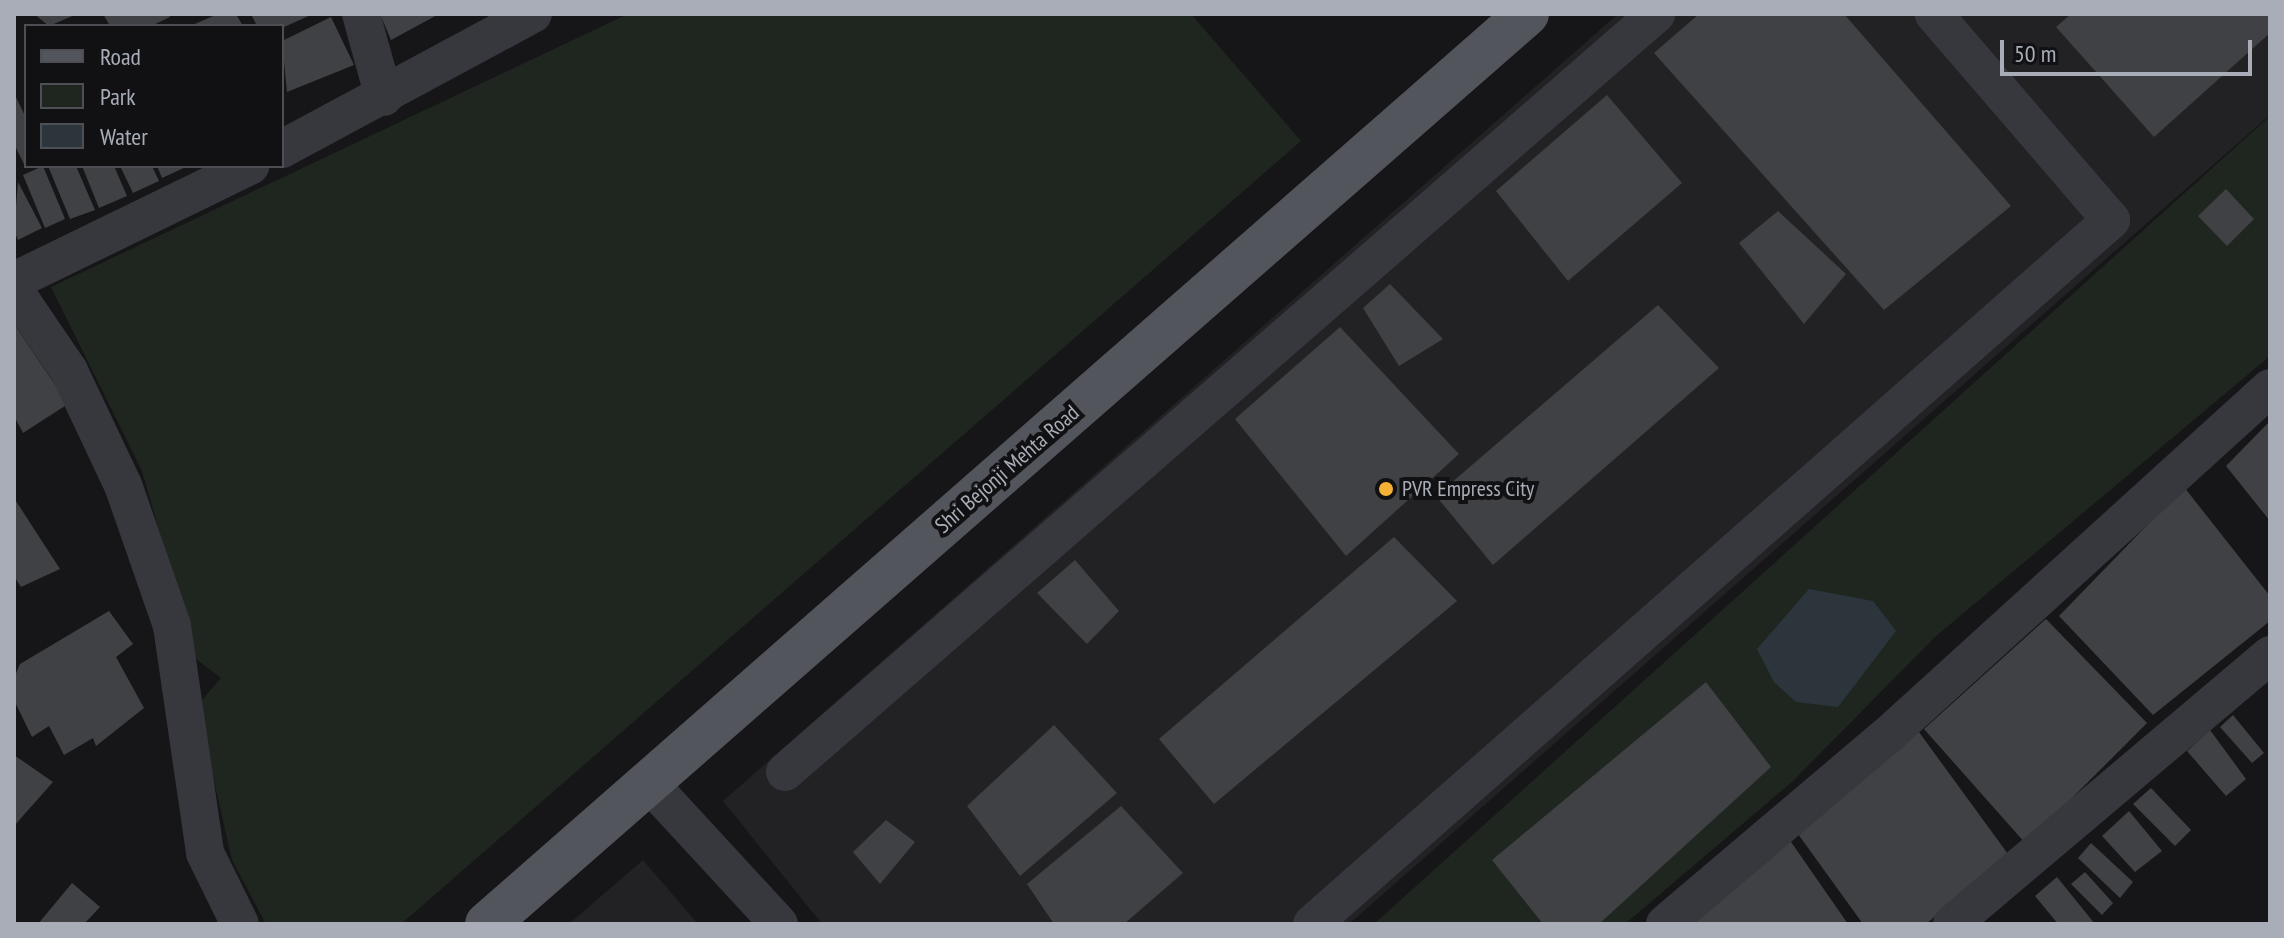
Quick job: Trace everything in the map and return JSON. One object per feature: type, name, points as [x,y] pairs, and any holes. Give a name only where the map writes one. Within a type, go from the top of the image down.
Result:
[{"type":"main road","name":"Shri Bejonji Mehta Road","points":[[487,924],[1527,14]]},
{"type":"street","points":[[361,14],[384,97]]},
{"type":"street","points":[[284,148],[384,97],[533,14]]},
{"type":"street","points":[[785,772],[1656,14]]},
{"type":"street","points":[[1312,924],[2111,220],[1934,14]]},
{"type":"street","points":[[14,281],[246,168]]},
{"type":"street","points":[[14,290],[69,371],[123,485],[172,626],[205,853],[240,924]]},
{"type":"street","points":[[1665,924],[1887,736],[2270,388]]},
{"type":"street","points":[[1952,924],[2270,655]]},
{"type":"street","points":[[648,782],[779,924]]},
{"type":"shaded area","points":[[1618,14],[2270,14],[2270,115],[1349,924],[822,924],[723,801]]},
{"type":"shaded area","points":[[643,860],[698,924],[569,924]]},
{"type":"green space","points":[[628,14],[1191,14],[1301,141],[401,924],[266,924],[232,860],[197,706],[221,678],[196,659],[142,471],[51,287]]},
{"type":"green space","points":[[2270,116],[2270,356],[1935,637],[1793,781],[1625,924],[1374,924]]},
{"type":"water","points":[[1809,589],[1873,601],[1896,631],[1838,707],[1796,702],[1774,682],[1757,649]]},
{"type":"building","points":[[34,14],[77,14],[54,24],[46,24]]},
{"type":"building","points":[[103,14],[169,14],[170,17],[155,24],[109,24]]},
{"type":"building","points":[[218,14],[236,14],[242,24],[195,24]]},
{"type":"building","points":[[251,14],[313,14],[284,27],[284,24],[256,24]]},
{"type":"building","points":[[380,14],[439,14],[391,40]]},
{"type":"building","points":[[1699,14],[1844,14],[2011,206],[1884,310],[1654,53]]},
{"type":"building","points":[[2071,14],[2270,14],[2270,33],[2154,137],[2056,27]]},
{"type":"building","points":[[331,17],[354,65],[287,92],[284,40]]},
{"type":"building","points":[[14,93],[24,114],[24,164],[14,144]]},
{"type":"building","points":[[1607,95],[1682,183],[1568,281],[1496,191]]},
{"type":"building","points":[[44,168],[65,219],[45,228],[23,175]]},
{"type":"building","points":[[49,168],[77,168],[95,210],[70,219]]},
{"type":"building","points":[[83,168],[115,168],[127,196],[99,208]]},
{"type":"building","points":[[121,168],[153,168],[159,181],[133,193]]},
{"type":"building","points":[[158,168],[184,168],[162,178]]},
{"type":"building","points":[[18,182],[42,228],[18,240],[14,231]]},
{"type":"building","points":[[2226,189],[2254,219],[2227,246],[2198,216]]},
{"type":"building","points":[[1778,211],[1846,274],[1804,324],[1739,243]]},
{"type":"building","points":[[1390,284],[1443,339],[1399,366],[1363,308]]},
{"type":"building","points":[[1658,305],[1719,368],[1493,565],[1436,496]]},
{"type":"building","points":[[14,324],[68,404],[23,433],[14,416]]},
{"type":"building","points":[[1340,327],[1459,454],[1346,556],[1235,419]]},
{"type":"building","points":[[2270,421],[2270,521],[2226,466]]},
{"type":"building","points":[[2184,487],[2270,596],[2270,621],[2153,715],[2059,616]]},
{"type":"building","points":[[14,498],[60,569],[21,587],[14,576]]},
{"type":"building","points":[[1394,537],[1457,601],[1214,804],[1159,739]]},
{"type":"building","points":[[1075,560],[1119,611],[1087,644],[1037,593]]},
{"type":"building","points":[[109,611],[133,644],[116,657],[144,708],[96,746],[93,738],[64,755],[49,726],[32,737],[14,700],[14,678],[20,664]]},
{"type":"building","points":[[2046,619],[2147,723],[2026,844],[1924,729]]},
{"type":"building","points":[[1706,682],[1771,767],[1599,924],[1543,924],[1492,860]]},
{"type":"building","points":[[2233,715],[2264,753],[2252,763],[2220,727]]},
{"type":"building","points":[[1054,725],[1117,793],[1020,876],[967,806]]},
{"type":"building","points":[[1916,728],[2008,854],[1926,924],[1863,924],[1798,834]]},
{"type":"building","points":[[2210,730],[2246,779],[2226,796],[2187,751]]},
{"type":"building","points":[[14,755],[53,782],[14,826]]},
{"type":"building","points":[[2151,788],[2191,830],[2175,846],[2133,804]]},
{"type":"building","points":[[1121,806],[1183,873],[1124,924],[1054,924],[1027,884]]},
{"type":"building","points":[[2129,811],[2162,851],[2135,872],[2102,836]]},
{"type":"building","points":[[886,820],[915,842],[880,884],[853,852]]},
{"type":"building","points":[[1789,839],[1848,924],[1692,924]]},
{"type":"building","points":[[2091,843],[2133,882],[2120,898],[2078,858]]},
{"type":"building","points":[[2085,872],[2113,903],[2102,915],[2071,884]]},
{"type":"building","points":[[2057,877],[2095,924],[2058,924],[2035,896]]},
{"type":"building","points":[[72,883],[100,907],[84,924],[38,924]]},
{"type":"place","name":"PVR Empress City","points":[[1386,489]]}]
